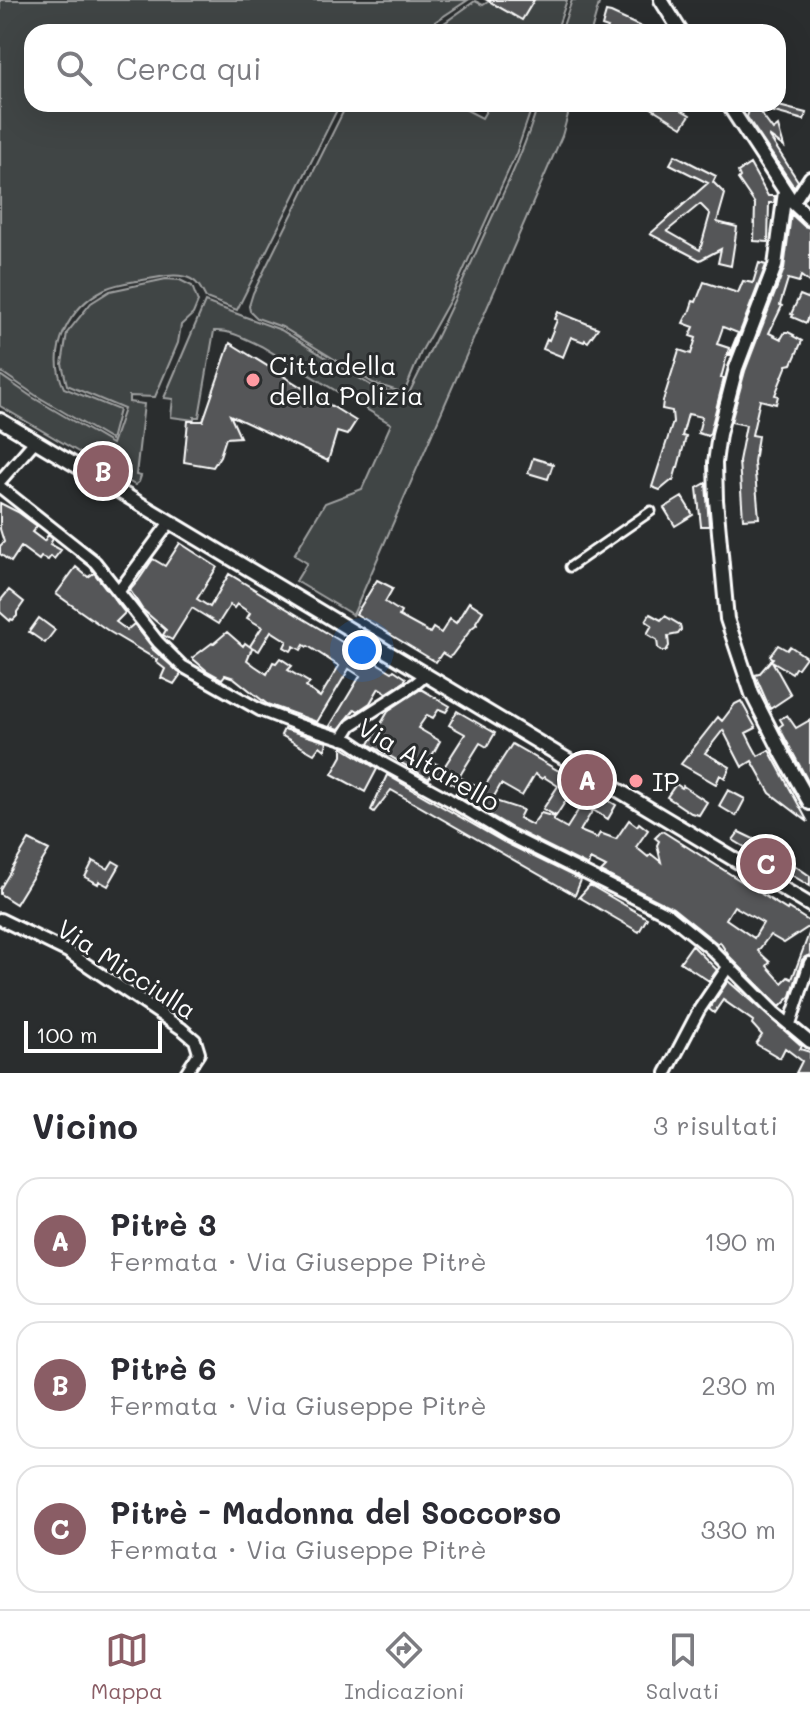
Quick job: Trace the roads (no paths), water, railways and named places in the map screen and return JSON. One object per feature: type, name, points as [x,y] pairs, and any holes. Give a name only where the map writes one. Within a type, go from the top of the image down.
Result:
[{"type":"street","points":[[661,0],[676,24]]},
{"type":"street","points":[[733,112],[789,197],[810,219]]},
{"type":"street","points":[[810,177],[789,197],[775,266],[736,368],[715,463],[727,619],[752,694],[810,803]]},
{"type":"street","points":[[0,420],[810,905]]},
{"type":"street","points":[[0,481],[35,441]]},
{"type":"street","name":"Via Altarello","points":[[0,487],[95,562],[158,642],[182,666],[260,710],[350,741],[508,835],[669,915],[710,948],[774,1012],[810,1042]]},
{"type":"street","points":[[570,567],[651,511]]},
{"type":"street","points":[[119,591],[170,522]]},
{"type":"street","points":[[342,739],[351,725],[426,675]]},
{"type":"street","name":"Via Micciulla","points":[[0,919],[68,952],[182,1029],[195,1040],[199,1053],[186,1073]]},
{"type":"street","points":[[790,1024],[810,963]]},
{"type":"street","points":[[666,1073],[699,1010],[728,967]]},
{"type":"place","name":"Cittadella della Polizia","points":[[253,380]]},
{"type":"place","name":"Pitrè 6","points":[[103,471]]},
{"type":"place","name":"Pitrè 3","points":[[587,780]]},
{"type":"place","name":"IP","points":[[636,781]]},
{"type":"place","name":"Pitrè - Madonna del Soccorso","points":[[766,864]]}]
